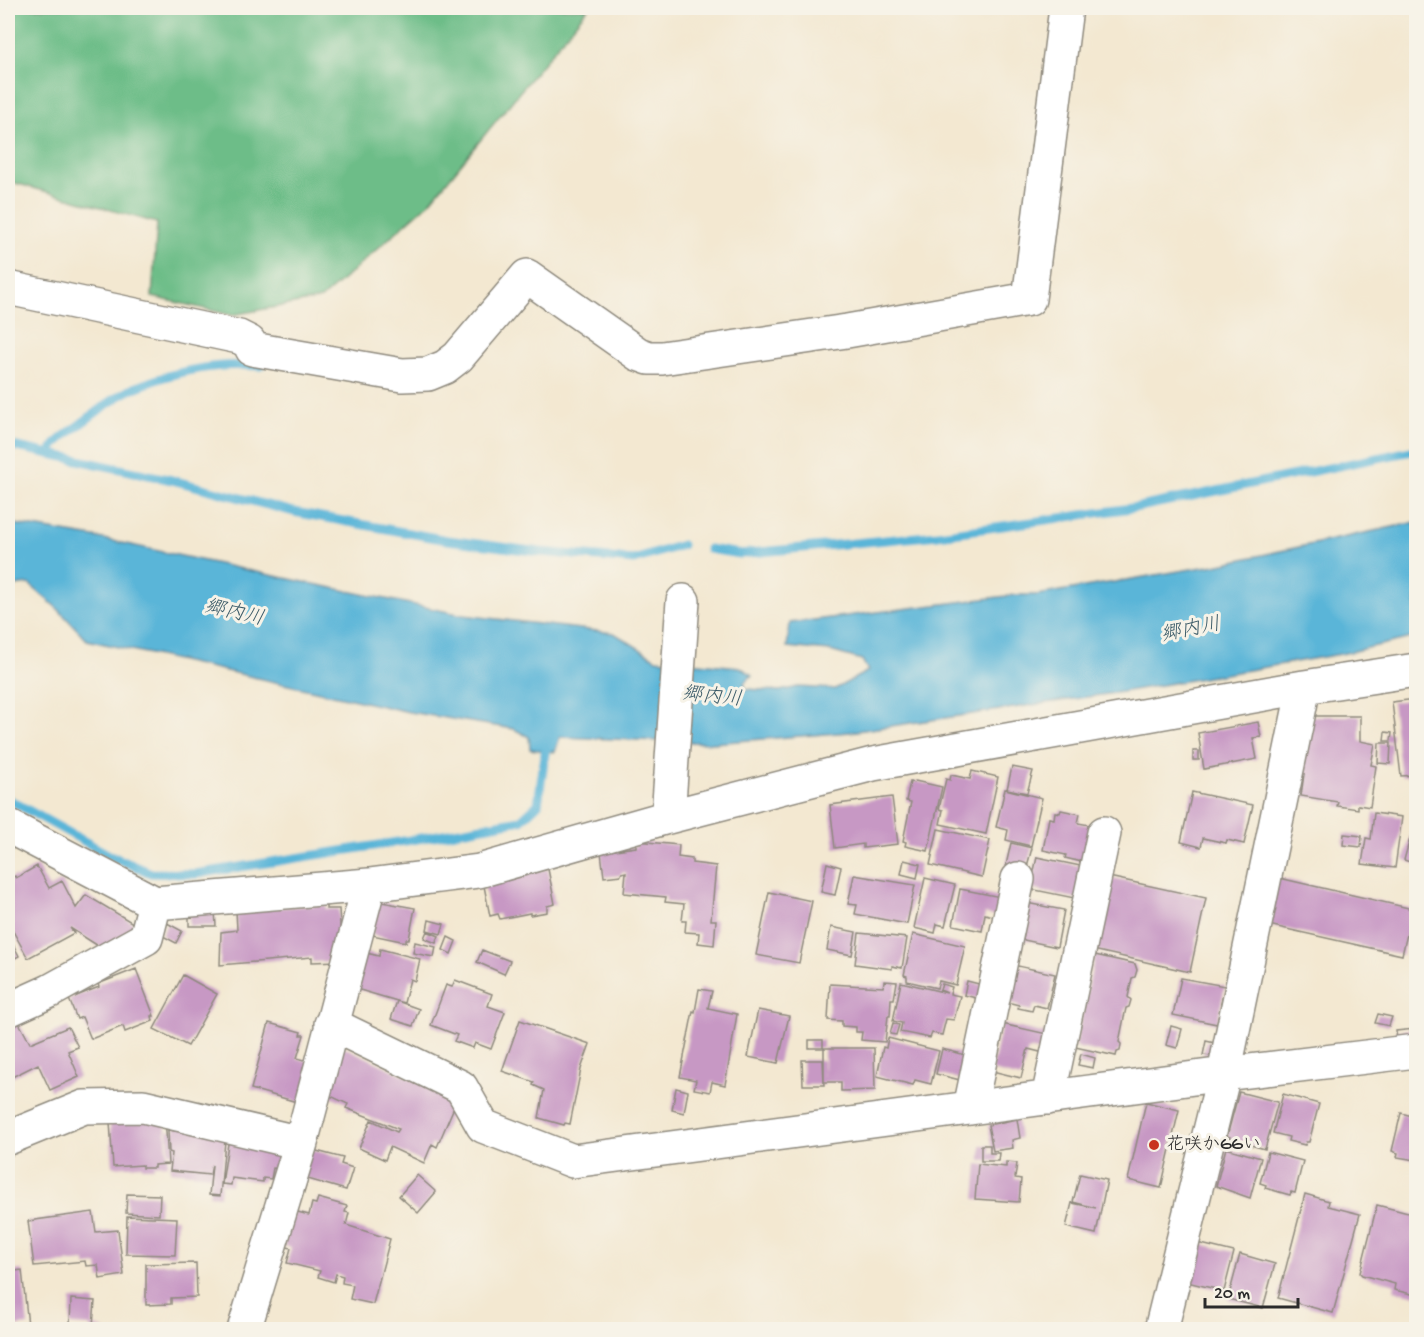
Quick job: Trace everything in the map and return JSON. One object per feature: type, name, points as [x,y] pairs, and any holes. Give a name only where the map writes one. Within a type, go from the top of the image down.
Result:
[{"type":"street","points":[[8,288],[239,337],[249,342],[252,349],[402,375],[428,374],[445,367],[458,357],[527,276],[638,354],[649,358],[847,331],[1029,299],[1066,8]]},
{"type":"street","points":[[669,802],[683,601]]},
{"type":"street","points":[[8,826],[155,903],[369,885],[479,871],[669,802],[1304,687],[1416,670]]},
{"type":"street","points":[[1161,1329],[1224,1074],[1304,687]]},
{"type":"street","points":[[1048,1098],[1104,833]]},
{"type":"street","points":[[970,1108],[1018,879]]},
{"type":"street","points":[[244,1329],[301,1143],[369,885]]},
{"type":"street","points":[[8,1010],[50,991],[146,938],[155,903]]},
{"type":"street","points":[[331,1024],[461,1087],[483,1126],[573,1161],[1224,1074],[1416,1051]]},
{"type":"street","points":[[8,1138],[84,1107],[142,1106],[301,1143]]},
{"type":"green space","points":[[8,8],[588,8],[430,202],[321,299],[232,315],[152,297],[157,223],[8,181]]},
{"type":"water","name":"郷内川","points":[[1416,522],[1416,637],[1341,654],[1121,692],[850,732],[713,743],[560,737],[555,752],[530,749],[529,737],[514,729],[409,712],[87,640],[58,609],[29,584],[8,587],[8,523],[94,537],[463,615],[614,633],[656,659],[740,667],[752,675],[744,683],[746,689],[780,691],[798,687],[835,689],[868,671],[862,660],[830,651],[787,647],[790,623],[1015,595],[1037,595],[1215,565]]},
{"type":"building","points":[[1416,699],[1416,775],[1401,776],[1392,702]]},
{"type":"building","points":[[1311,716],[1360,716],[1360,741],[1375,744],[1371,765],[1376,766],[1370,807],[1358,805],[1358,809],[1337,806],[1338,802],[1301,796],[1304,774],[1296,773],[1309,733],[1312,733]]},
{"type":"building","points":[[1258,722],[1261,737],[1253,738],[1257,759],[1204,769],[1198,733]]},
{"type":"building","points":[[1385,732],[1392,733],[1391,741],[1384,741]]},
{"type":"building","points":[[1379,743],[1391,743],[1390,764],[1378,763]]},
{"type":"building","points":[[1193,751],[1199,751],[1199,760],[1193,760]]},
{"type":"building","points":[[1012,767],[1033,771],[1027,793],[1007,789]]},
{"type":"building","points":[[972,771],[998,777],[986,834],[940,824],[943,810],[939,809],[946,779],[950,780],[951,775],[970,779]]},
{"type":"building","points":[[910,782],[942,787],[928,851],[905,846],[906,842],[903,841],[911,802],[906,801]]},
{"type":"building","points":[[1005,789],[1042,798],[1031,846],[1006,840],[1008,830],[996,827]]},
{"type":"building","points":[[1192,792],[1253,805],[1244,844],[1203,838],[1201,847],[1181,842]]},
{"type":"building","points":[[892,797],[898,844],[863,848],[863,844],[835,848],[830,805]]},
{"type":"building","points":[[1061,810],[1080,814],[1078,823],[1095,826],[1082,862],[1065,858],[1066,855],[1043,850],[1049,818],[1054,819],[1055,812],[1060,813]]},
{"type":"building","points":[[1374,813],[1402,817],[1395,868],[1362,864],[1366,838],[1371,839]]},
{"type":"building","points":[[1416,817],[1416,864],[1404,860]]},
{"type":"building","points":[[938,829],[990,840],[982,877],[930,865]]},
{"type":"building","points":[[1344,834],[1362,836],[1361,847],[1343,845]]},
{"type":"building","points":[[636,841],[679,845],[678,857],[692,859],[692,863],[716,866],[711,920],[716,920],[714,945],[698,943],[699,933],[685,932],[686,921],[682,921],[684,904],[665,902],[666,897],[624,893],[626,872],[621,875],[604,877],[601,852],[636,847]]},
{"type":"building","points":[[1011,843],[1032,848],[1026,870],[1006,865]]},
{"type":"building","points":[[1037,857],[1095,869],[1079,899],[1030,889]]},
{"type":"building","points":[[904,860],[920,864],[917,878],[901,874]]},
{"type":"building","points":[[827,863],[841,867],[835,895],[821,892]]},
{"type":"building","points":[[37,866],[49,888],[62,881],[76,908],[86,895],[138,926],[103,949],[70,928],[74,933],[28,958],[9,924],[12,923],[8,916],[8,880]]},
{"type":"building","points":[[548,869],[555,904],[547,906],[547,912],[500,919],[498,914],[490,916],[483,881]]},
{"type":"building","points":[[854,875],[915,885],[907,924],[855,914],[857,905],[848,904]]},
{"type":"building","points":[[1109,877],[1206,898],[1190,972],[1093,950]]},
{"type":"building","points":[[1275,877],[1413,909],[1402,955],[1264,924]]},
{"type":"building","points":[[925,878],[955,885],[945,926],[937,924],[935,933],[914,928]]},
{"type":"building","points":[[960,889],[1001,897],[997,917],[985,914],[982,931],[953,925]]},
{"type":"building","points":[[769,892],[812,901],[799,963],[756,955]]},
{"type":"building","points":[[376,901],[415,908],[409,939],[406,939],[406,942],[372,935]]},
{"type":"building","points":[[1026,903],[1064,910],[1057,947],[1019,939]]},
{"type":"building","points":[[326,905],[326,909],[339,909],[342,956],[339,961],[312,962],[312,957],[220,965],[221,932],[237,930],[236,910]]},
{"type":"building","points":[[189,911],[215,911],[216,926],[189,926]]},
{"type":"building","points":[[429,920],[444,924],[441,934],[427,930]]},
{"type":"building","points":[[167,923],[182,931],[176,943],[161,935]]},
{"type":"building","points":[[831,927],[856,932],[852,955],[827,950]]},
{"type":"building","points":[[427,931],[439,936],[436,943],[424,938]]},
{"type":"building","points":[[859,933],[907,938],[902,968],[892,966],[892,969],[855,964]]},
{"type":"building","points":[[8,934],[19,956],[8,962]]},
{"type":"building","points":[[913,934],[965,946],[956,985],[939,981],[937,988],[907,981],[907,976],[904,975]]},
{"type":"building","points":[[448,937],[456,941],[451,954],[443,950]]},
{"type":"building","points":[[415,942],[436,947],[434,957],[413,953]]},
{"type":"building","points":[[380,949],[420,959],[415,981],[410,979],[404,1003],[353,988],[362,952],[379,956]]},
{"type":"building","points":[[482,950],[510,961],[504,974],[477,962]]},
{"type":"building","points":[[1095,955],[1135,964],[1137,970],[1135,977],[1132,978],[1128,997],[1131,1000],[1129,1007],[1126,1008],[1119,1042],[1120,1051],[1116,1056],[1075,1047]]},
{"type":"building","points":[[1013,965],[1055,974],[1047,1008],[1034,1005],[1032,1011],[1018,1008],[1019,1005],[1007,1002]]},
{"type":"building","points":[[136,969],[154,1016],[152,1016],[153,1021],[125,1032],[123,1026],[91,1039],[82,1017],[77,1019],[69,999],[99,987],[98,984]]},
{"type":"building","points":[[183,975],[217,994],[188,1046],[154,1029]]},
{"type":"building","points":[[1181,978],[1225,986],[1217,1024],[1173,1015]]},
{"type":"building","points":[[455,980],[492,994],[488,1006],[505,1012],[491,1049],[475,1043],[473,1048],[454,1041],[457,1035],[431,1025],[446,985],[452,987]]},
{"type":"building","points":[[884,981],[897,982],[894,999],[891,999],[885,1042],[861,1040],[862,1032],[856,1032],[856,1027],[842,1026],[842,1021],[828,1020],[830,984],[883,987]]},
{"type":"building","points":[[967,981],[983,985],[980,999],[964,995]]},
{"type":"building","points":[[901,982],[947,993],[940,990],[942,984],[952,987],[950,994],[960,996],[954,1020],[946,1019],[942,1035],[932,1033],[930,1038],[900,1032],[902,1023],[893,1021]]},
{"type":"building","points":[[699,989],[712,991],[708,1008],[737,1014],[725,1085],[712,1082],[710,1092],[694,1089],[696,1080],[680,1077]]},
{"type":"building","points":[[397,1001],[419,1009],[413,1026],[391,1019]]},
{"type":"building","points":[[758,1010],[789,1016],[778,1063],[748,1057]]},
{"type":"building","points":[[1378,1014],[1392,1017],[1389,1026],[1375,1023]]},
{"type":"building","points":[[520,1020],[590,1044],[581,1069],[570,1124],[565,1123],[564,1125],[539,1118],[544,1090],[533,1085],[534,1082],[502,1071]]},
{"type":"building","points":[[18,1021],[30,1043],[68,1027],[78,1047],[68,1051],[79,1077],[50,1090],[38,1064],[8,1079],[8,1026]]},
{"type":"building","points":[[269,1023],[301,1032],[300,1035],[304,1035],[297,1058],[316,1063],[304,1104],[251,1089]]},
{"type":"building","points":[[893,1023],[899,1025],[896,1035],[890,1034]]},
{"type":"building","points":[[1002,1024],[1047,1034],[1044,1053],[1028,1049],[1021,1078],[992,1071]]},
{"type":"building","points":[[1171,1026],[1182,1029],[1177,1048],[1166,1045]]},
{"type":"building","points":[[1415,1029],[1416,1038],[1397,1040],[1396,1031]]},
{"type":"building","points":[[888,1038],[939,1051],[931,1084],[915,1080],[913,1085],[877,1076],[883,1047],[886,1048]]},
{"type":"building","points":[[809,1040],[823,1040],[823,1048],[809,1048]]},
{"type":"building","points":[[1206,1041],[1215,1043],[1211,1056],[1203,1055]]},
{"type":"building","points":[[342,1046],[457,1100],[437,1147],[432,1144],[424,1163],[390,1147],[385,1160],[359,1148],[371,1120],[397,1132],[399,1129],[346,1108],[348,1104],[322,1092]]},
{"type":"building","points":[[824,1048],[874,1048],[875,1090],[841,1091],[841,1082],[824,1082]]},
{"type":"building","points":[[942,1049],[966,1055],[960,1080],[936,1074]]},
{"type":"building","points":[[1081,1054],[1095,1058],[1093,1068],[1078,1065]]},
{"type":"building","points":[[802,1060],[823,1060],[824,1085],[803,1085]]},
{"type":"building","points":[[676,1088],[688,1091],[684,1113],[672,1110]]},
{"type":"building","points":[[1239,1092],[1278,1102],[1265,1149],[1229,1139],[1230,1137],[1227,1136]]},
{"type":"building","points":[[1283,1094],[1319,1104],[1309,1142],[1305,1145],[1288,1141],[1289,1137],[1273,1133]]},
{"type":"building","name":"花咲かGGい","points":[[1146,1102],[1179,1110],[1161,1188],[1128,1180]]},
{"type":"building","points":[[1401,1113],[1416,1117],[1416,1160],[1397,1157],[1398,1153],[1392,1151]]},
{"type":"building","points":[[165,1116],[168,1164],[154,1165],[154,1168],[142,1168],[142,1165],[113,1167],[110,1122]]},
{"type":"building","points":[[1017,1119],[1020,1138],[1012,1140],[1013,1148],[993,1151],[988,1125]]},
{"type":"building","points":[[175,1125],[226,1130],[220,1196],[209,1195],[212,1165],[210,1175],[170,1171],[172,1153],[169,1152],[168,1130],[175,1131]]},
{"type":"building","points":[[229,1137],[289,1148],[284,1169],[273,1168],[271,1179],[263,1178],[263,1182],[232,1178],[231,1185],[222,1184]]},
{"type":"building","points":[[981,1145],[990,1145],[990,1153],[999,1153],[998,1161],[981,1161]]},
{"type":"building","points":[[1226,1148],[1261,1158],[1250,1198],[1216,1186]]},
{"type":"building","points":[[309,1149],[343,1158],[341,1164],[353,1168],[346,1190],[301,1177]]},
{"type":"building","points":[[1268,1152],[1303,1161],[1295,1193],[1291,1192],[1290,1195],[1265,1188],[1266,1185],[1260,1183]]},
{"type":"building","points":[[1006,1162],[1017,1163],[1015,1178],[1021,1179],[1019,1202],[975,1199],[978,1164],[1006,1167]]},
{"type":"building","points":[[1080,1174],[1107,1180],[1096,1234],[1066,1227],[1072,1203],[1096,1208],[1073,1202]]},
{"type":"building","points":[[417,1175],[436,1192],[418,1213],[399,1196]]},
{"type":"building","points":[[127,1194],[160,1195],[159,1215],[126,1213]]},
{"type":"building","points":[[1305,1194],[1329,1201],[1328,1206],[1360,1214],[1333,1313],[1278,1298]]},
{"type":"building","points":[[318,1198],[347,1206],[345,1212],[349,1213],[346,1225],[390,1239],[373,1304],[350,1299],[353,1285],[342,1283],[343,1276],[336,1274],[334,1282],[318,1277],[320,1271],[287,1263],[291,1248],[284,1246],[294,1211],[309,1215],[312,1203],[316,1204]]},
{"type":"building","points":[[1377,1205],[1416,1215],[1416,1295],[1394,1290],[1395,1284],[1360,1273]]},
{"type":"building","points":[[93,1212],[96,1232],[118,1230],[124,1275],[100,1279],[98,1265],[86,1266],[85,1261],[34,1266],[28,1221]]},
{"type":"building","points":[[127,1216],[177,1218],[175,1255],[126,1254]]},
{"type":"building","points":[[1197,1243],[1234,1252],[1224,1291],[1187,1282]]},
{"type":"building","points":[[1240,1254],[1275,1264],[1263,1308],[1228,1299]]},
{"type":"building","points":[[196,1263],[197,1297],[171,1298],[171,1304],[146,1305],[146,1264]]},
{"type":"building","points":[[22,1270],[28,1325],[13,1327],[13,1323],[8,1324],[8,1272]]},
{"type":"building","points":[[71,1299],[95,1301],[93,1326],[106,1329],[70,1325]]},
{"type":"waterway","points":[[50,453],[64,436],[111,401],[134,388],[171,375],[200,369],[261,366]]},
{"type":"waterway","points":[[8,445],[172,480],[294,512],[447,540],[540,552],[634,560],[682,545]]},
{"type":"waterway","points":[[709,549],[740,554],[938,535],[1139,507],[1416,450]]},
{"type":"waterway","points":[[8,799],[111,856],[151,873],[195,874],[521,820],[538,804],[547,739]]},
{"type":"place","name":"花咲かGGい","points":[[1154,1145]]}]
